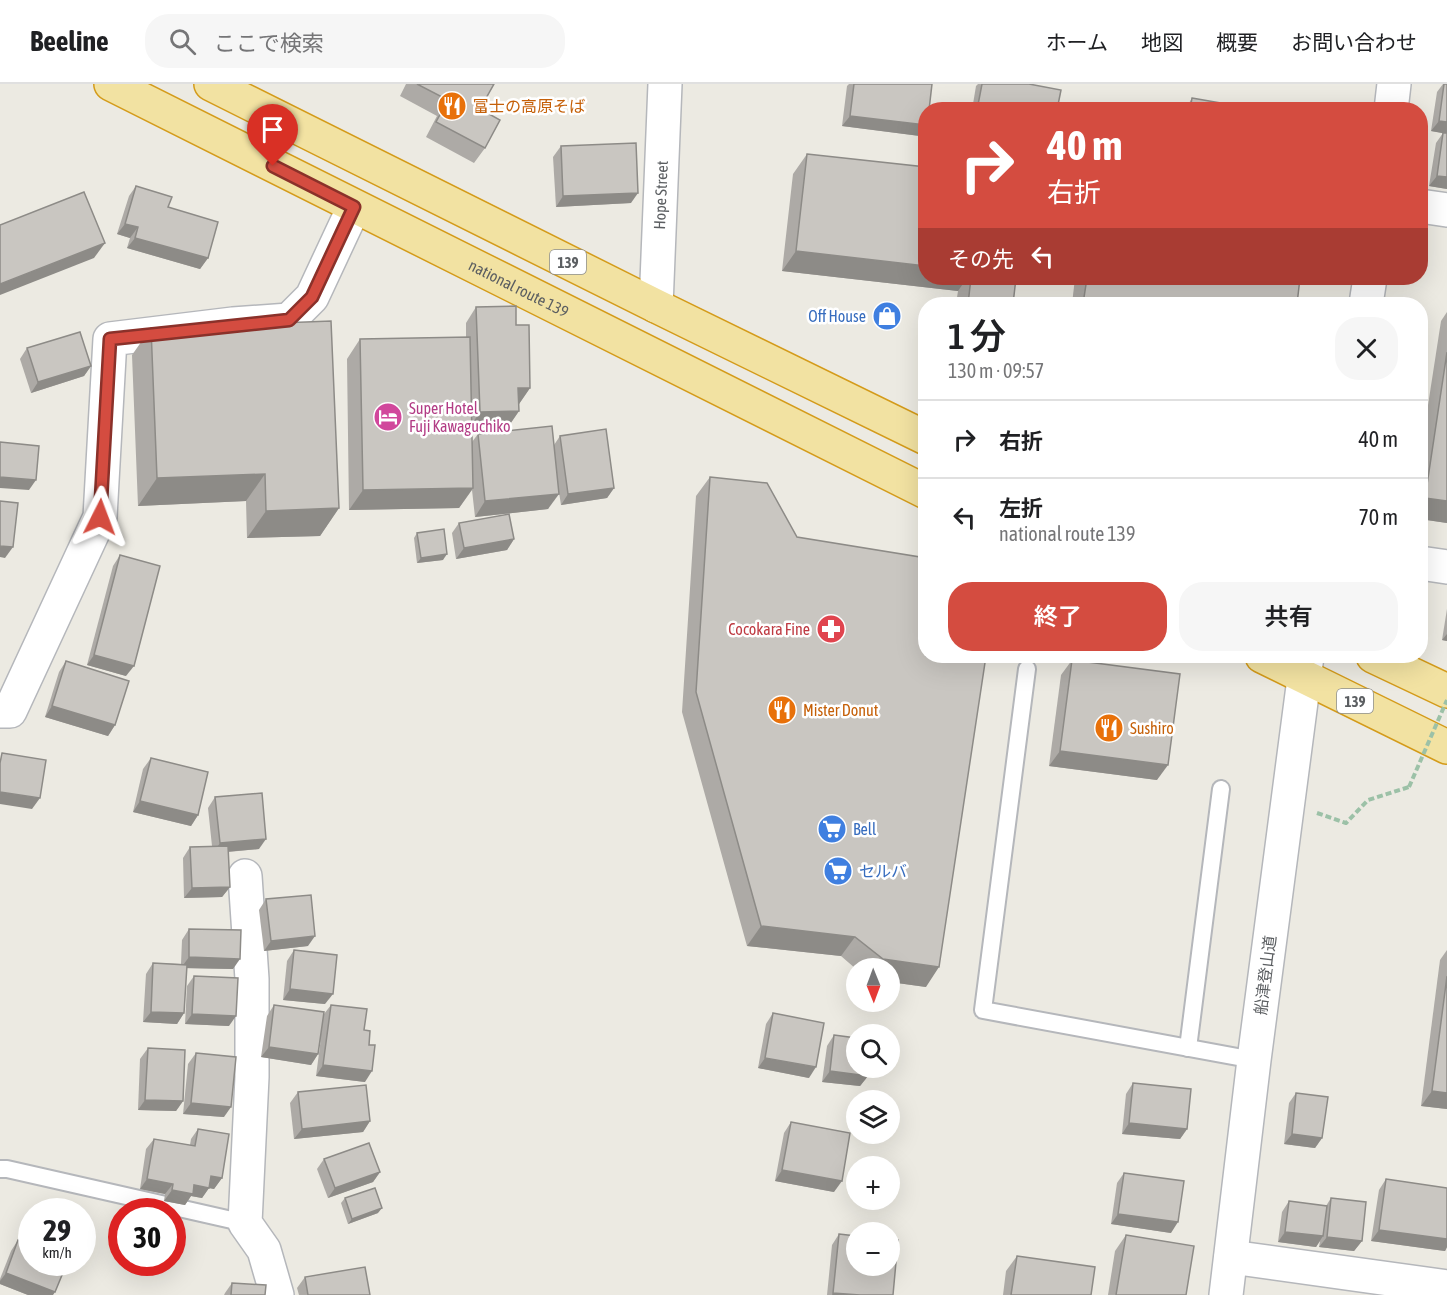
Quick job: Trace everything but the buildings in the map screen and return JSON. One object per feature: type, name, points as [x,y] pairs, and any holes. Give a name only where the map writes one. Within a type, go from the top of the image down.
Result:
[{"type":"highway","name":"national route 139","points":[[111,84],[918,488]]},
{"type":"highway","name":"139","points":[[211,84],[918,434]]},
{"type":"highway","points":[[1388,663],[1447,691]]},
{"type":"highway","name":"139","points":[[1306,666],[1447,747]]},
{"type":"street","name":"Hope Street","points":[[656,306],[665,84]]},
{"type":"street","points":[[1392,102],[1394,84]]},
{"type":"street","points":[[0,711],[10,711],[100,517],[110,339],[289,320],[312,297],[354,207]]},
{"type":"street","points":[[1428,207],[1447,210]]},
{"type":"street","points":[[1428,564],[1447,567]]},
{"type":"street","name":"船津登山道","points":[[1226,1295],[1254,1060],[1306,666]]},
{"type":"street","points":[[245,876],[252,979],[252,1077],[245,1223],[264,1250],[277,1295]]},
{"type":"street","points":[[1231,1257],[1447,1287]]},
{"type":"lane","points":[[1027,669],[983,1010],[1254,1060]]},
{"type":"lane","points":[[1188,1048],[1221,789]]},
{"type":"lane","points":[[0,1169],[7,1168],[245,1223]]},
{"type":"path","points":[[1346,823],[1368,800],[1409,787],[1447,700]]},
{"type":"place","name":"富士の高原そば","points":[[452,106]]},
{"type":"place","name":"Off House","points":[[887,316]]},
{"type":"place","name":"Super Hotel Fuji Kawaguchiko","points":[[388,417]]},
{"type":"place","name":"Cocokara Fine","points":[[831,629]]},
{"type":"place","name":"Mister Donut","points":[[782,710]]},
{"type":"place","name":"Sushiro","points":[[1109,728]]},
{"type":"place","name":"Bell","points":[[832,829]]},
{"type":"place","name":"セルバ","points":[[838,871]]},
{"type":"route","points":[[100,517],[110,339],[233,324],[289,320],[312,297],[354,207],[273,166]]}]
